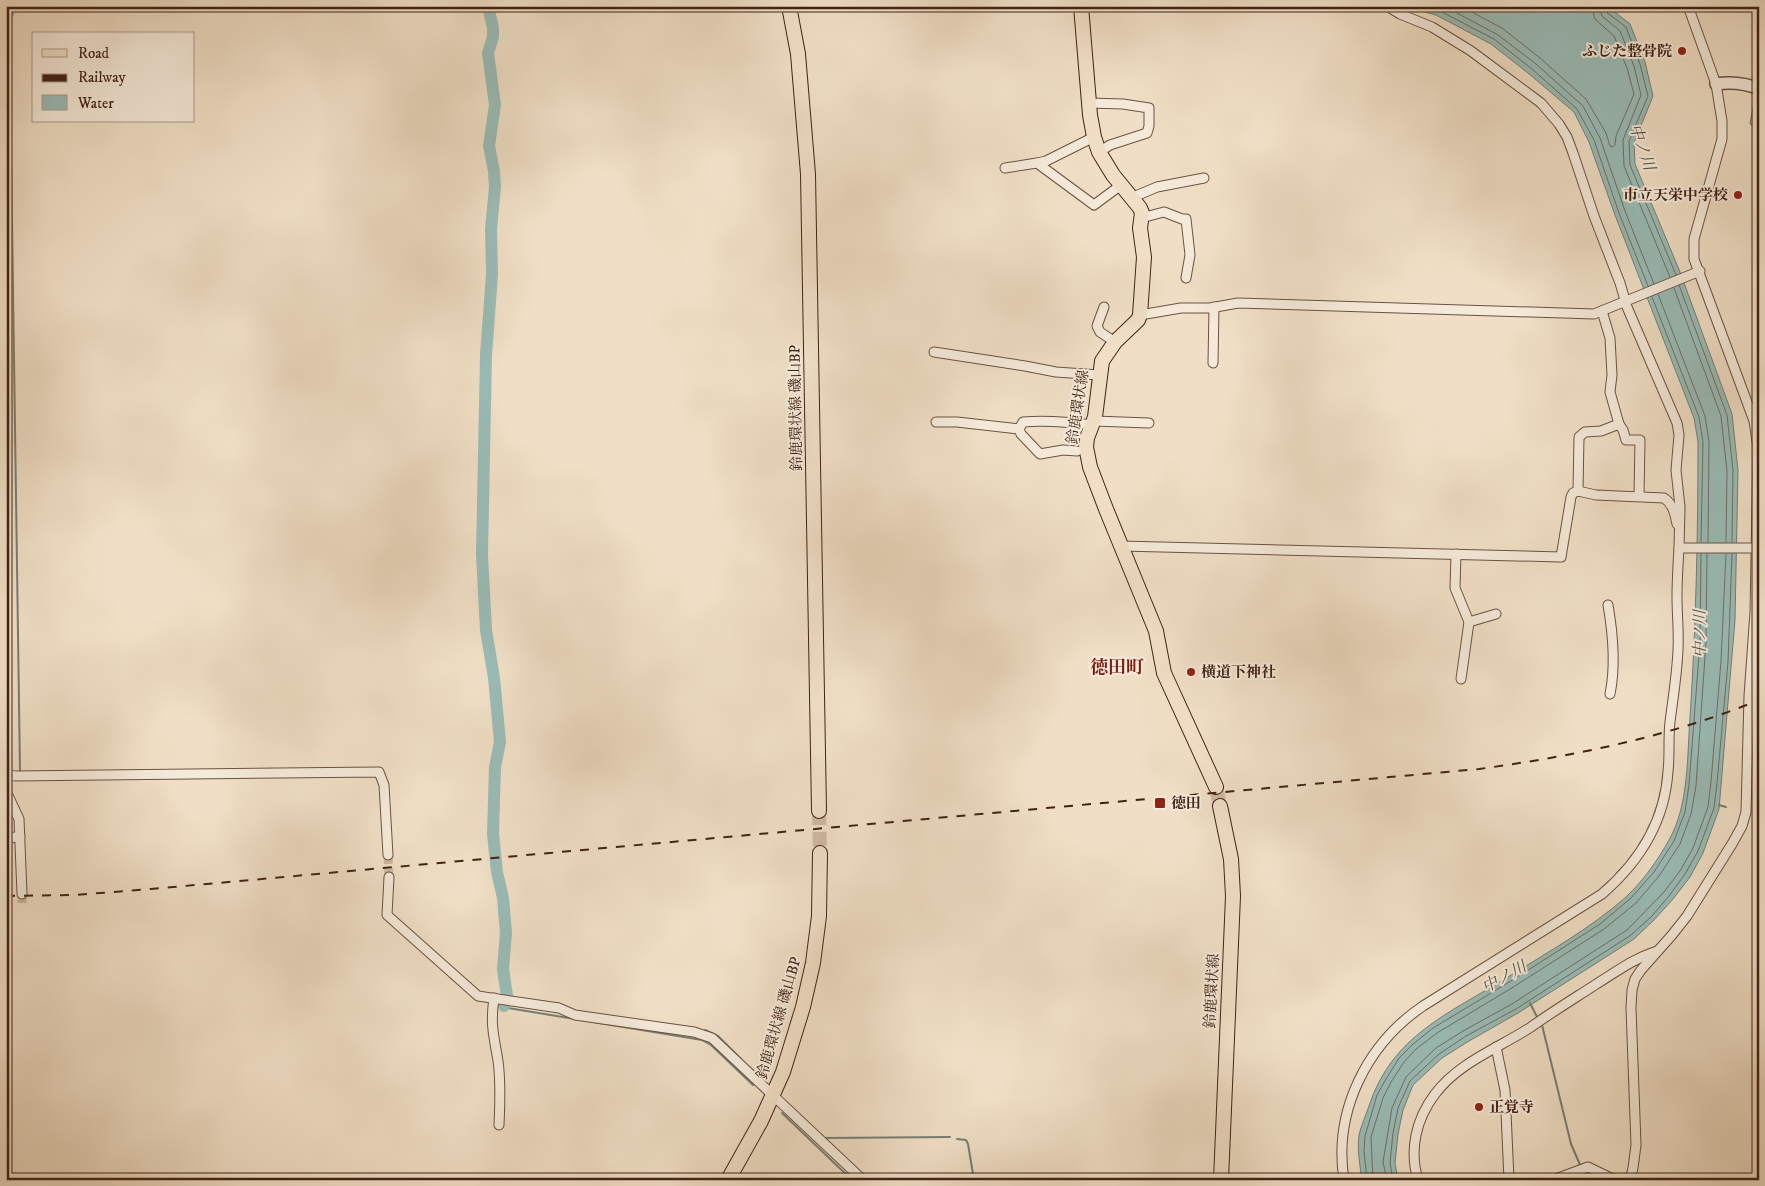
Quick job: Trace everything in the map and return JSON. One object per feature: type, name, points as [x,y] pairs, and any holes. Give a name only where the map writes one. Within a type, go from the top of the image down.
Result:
[{"type":"main road","name":"鈴鹿環状線 磯山BP","points":[[789,6],[798,54],[808,174],[820,811]]},
{"type":"main road","points":[[1081,6],[1089,103],[1094,137],[1099,152],[1121,185],[1140,208],[1140,228],[1144,257],[1140,316]]},
{"type":"main road","name":"鈴鹿環状線","points":[[1140,316],[1115,342],[1102,361],[1098,401],[1086,447],[1090,467],[1156,631],[1164,673],[1216,788]]},
{"type":"main road","name":"鈴鹿環状線","points":[[1220,806],[1231,859],[1234,896],[1222,1180]]},
{"type":"main road","name":"鈴鹿環状線 磯山BP","points":[[728,1180],[761,1121],[783,1072],[802,1007],[813,963],[819,916],[820,853]]},
{"type":"street","points":[[1388,6],[1400,14],[1432,27],[1471,51],[1528,92],[1551,113],[1567,137],[1594,216],[1627,300],[1627,307],[1677,423],[1679,435],[1676,470],[1680,507],[1679,532]]},
{"type":"street","points":[[1630,1180],[1634,1168],[1636,1145],[1632,990],[1640,970],[1687,916],[1742,826],[1746,812],[1746,746],[1754,622],[1757,433],[1746,397],[1694,259],[1694,238],[1722,139],[1722,120],[1716,84],[1688,6]]},
{"type":"street","points":[[1716,84],[1726,82],[1759,89]]},
{"type":"street","points":[[1089,103],[1123,104],[1149,108],[1147,133],[1110,145],[1099,152]]},
{"type":"street","points":[[1005,168],[1046,161],[1094,137]]},
{"type":"street","points":[[1037,163],[1094,204],[1121,185]]},
{"type":"street","points":[[1131,198],[1157,187],[1204,178]]},
{"type":"street","points":[[1141,218],[1164,212],[1186,219],[1190,254],[1186,278]]},
{"type":"street","points":[[1140,316],[1181,308],[1214,307],[1238,303],[1594,314],[1700,271]]},
{"type":"street","points":[[1104,307],[1098,326],[1100,332],[1115,342]]},
{"type":"street","points":[[1213,363],[1214,307]]},
{"type":"street","points":[[1602,311],[1610,338],[1612,375],[1610,392],[1619,424],[1626,440],[1640,440],[1639,496]]},
{"type":"street","points":[[934,352],[1056,372],[1099,376]]},
{"type":"street","points":[[1076,451],[1064,450],[1040,454],[1020,434],[1019,429],[1023,422],[1044,420],[1093,423],[1149,423]]},
{"type":"street","points":[[936,422],[957,422],[1019,429]]},
{"type":"street","points":[[1578,491],[1578,437],[1585,432],[1601,430],[1619,424]]},
{"type":"street","points":[[1121,546],[1561,557],[1573,493],[1578,491],[1596,495],[1664,498],[1672,507],[1681,548],[1677,595],[1678,649],[1670,722],[1668,771],[1661,809],[1649,838],[1624,874],[1602,894],[1423,1006],[1411,1014],[1387,1037],[1375,1052],[1353,1090],[1341,1146],[1344,1180]]},
{"type":"street","points":[[1681,548],[1756,548]]},
{"type":"street","points":[[1456,554],[1455,588],[1469,622],[1461,679]]},
{"type":"street","points":[[1608,605],[1612,633],[1613,680],[1610,694]]},
{"type":"street","points":[[1469,622],[1496,614]]},
{"type":"street","points":[[6,774],[34,776],[379,772],[384,785],[388,856]]},
{"type":"street","points":[[6,791],[19,819],[22,894]]},
{"type":"street","points":[[6,839],[20,836]]},
{"type":"street","points":[[389,877],[387,914],[478,996],[559,1008],[575,1015],[701,1033],[717,1041],[863,1180]]},
{"type":"street","points":[[1418,1180],[1414,1164],[1414,1140],[1420,1121],[1429,1103],[1444,1084],[1455,1074],[1496,1047],[1634,960],[1658,951]]},
{"type":"street","points":[[496,998],[492,1015],[492,1032],[500,1079],[499,1125]]},
{"type":"street","points":[[1496,1047],[1505,1090],[1510,1180]]},
{"type":"street","points":[[1553,1180],[1582,1169],[1590,1168],[1615,1180]]},
{"type":"green space","points":[[1755,97],[1759,98],[1759,130],[1750,124]]},
{"type":"green space","points":[[1759,382],[1759,424],[1753,394]]},
{"type":"water","name":"中ノ川","points":[[1401,6],[1607,6],[1630,24],[1645,62],[1653,96],[1634,143],[1635,164],[1680,272],[1732,414],[1738,470],[1735,620],[1719,809],[1703,853],[1690,877],[1673,899],[1634,939],[1518,1013],[1442,1058],[1413,1085],[1403,1110],[1395,1163],[1398,1180],[1362,1180],[1358,1146],[1361,1128],[1379,1082],[1392,1061],[1408,1043],[1425,1028],[1569,939],[1613,908],[1638,884],[1665,848],[1676,826],[1684,796],[1695,614],[1698,442],[1694,418],[1615,215],[1589,142],[1574,112],[1491,44],[1436,15]]},
{"type":"waterway","points":[[9,6],[9,12]]},
{"type":"waterway","points":[[488,6],[493,28],[493,37],[488,53],[495,105],[489,146],[495,187],[491,229],[492,274],[486,355],[482,555],[486,630],[494,678],[500,742],[495,767],[493,834],[497,872],[503,898],[506,933],[503,969],[507,996],[504,1006]]},
{"type":"waterway","points":[[9,12],[20,772]]},
{"type":"waterway","points":[[1719,805],[1726,807]]},
{"type":"waterway","points":[[1530,1003],[1537,1017]]},
{"type":"waterway","points":[[504,1006],[702,1040],[711,1045],[753,1085]]},
{"type":"waterway","points":[[1542,1025],[1571,1144],[1581,1167]]},
{"type":"waterway","points":[[705,1030],[718,1036],[741,1059]]},
{"type":"waterway","points":[[782,1113],[852,1180]]},
{"type":"waterway","points":[[823,1138],[950,1137]]},
{"type":"waterway","points":[[957,1139],[966,1140],[968,1144],[974,1180]]},
{"type":"waterway","points":[[1583,1171],[1587,1180]]},
{"type":"tunnel","points":[[1216,787],[1220,806]]},
{"type":"tunnel","points":[[819,811],[820,853]]},
{"type":"tunnel","points":[[388,855],[389,877]]},
{"type":"tunnel","points":[[22,894],[22,907]]},
{"type":"railway","points":[[6,896],[75,895],[151,889],[1479,769],[1621,744],[1691,725],[1759,700]]},
{"type":"place","name":"ふじた整骨院","points":[[1682,51]]},
{"type":"place","name":"市立天栄中学校","points":[[1738,195]]},
{"type":"place","name":"横道下神社","points":[[1191,672]]},
{"type":"place","name":"徳田","points":[[1160,803]]},
{"type":"place","name":"正覚寺","points":[[1479,1107]]},
{"type":"district","name":"徳田町","points":[[1117,668]]}]
